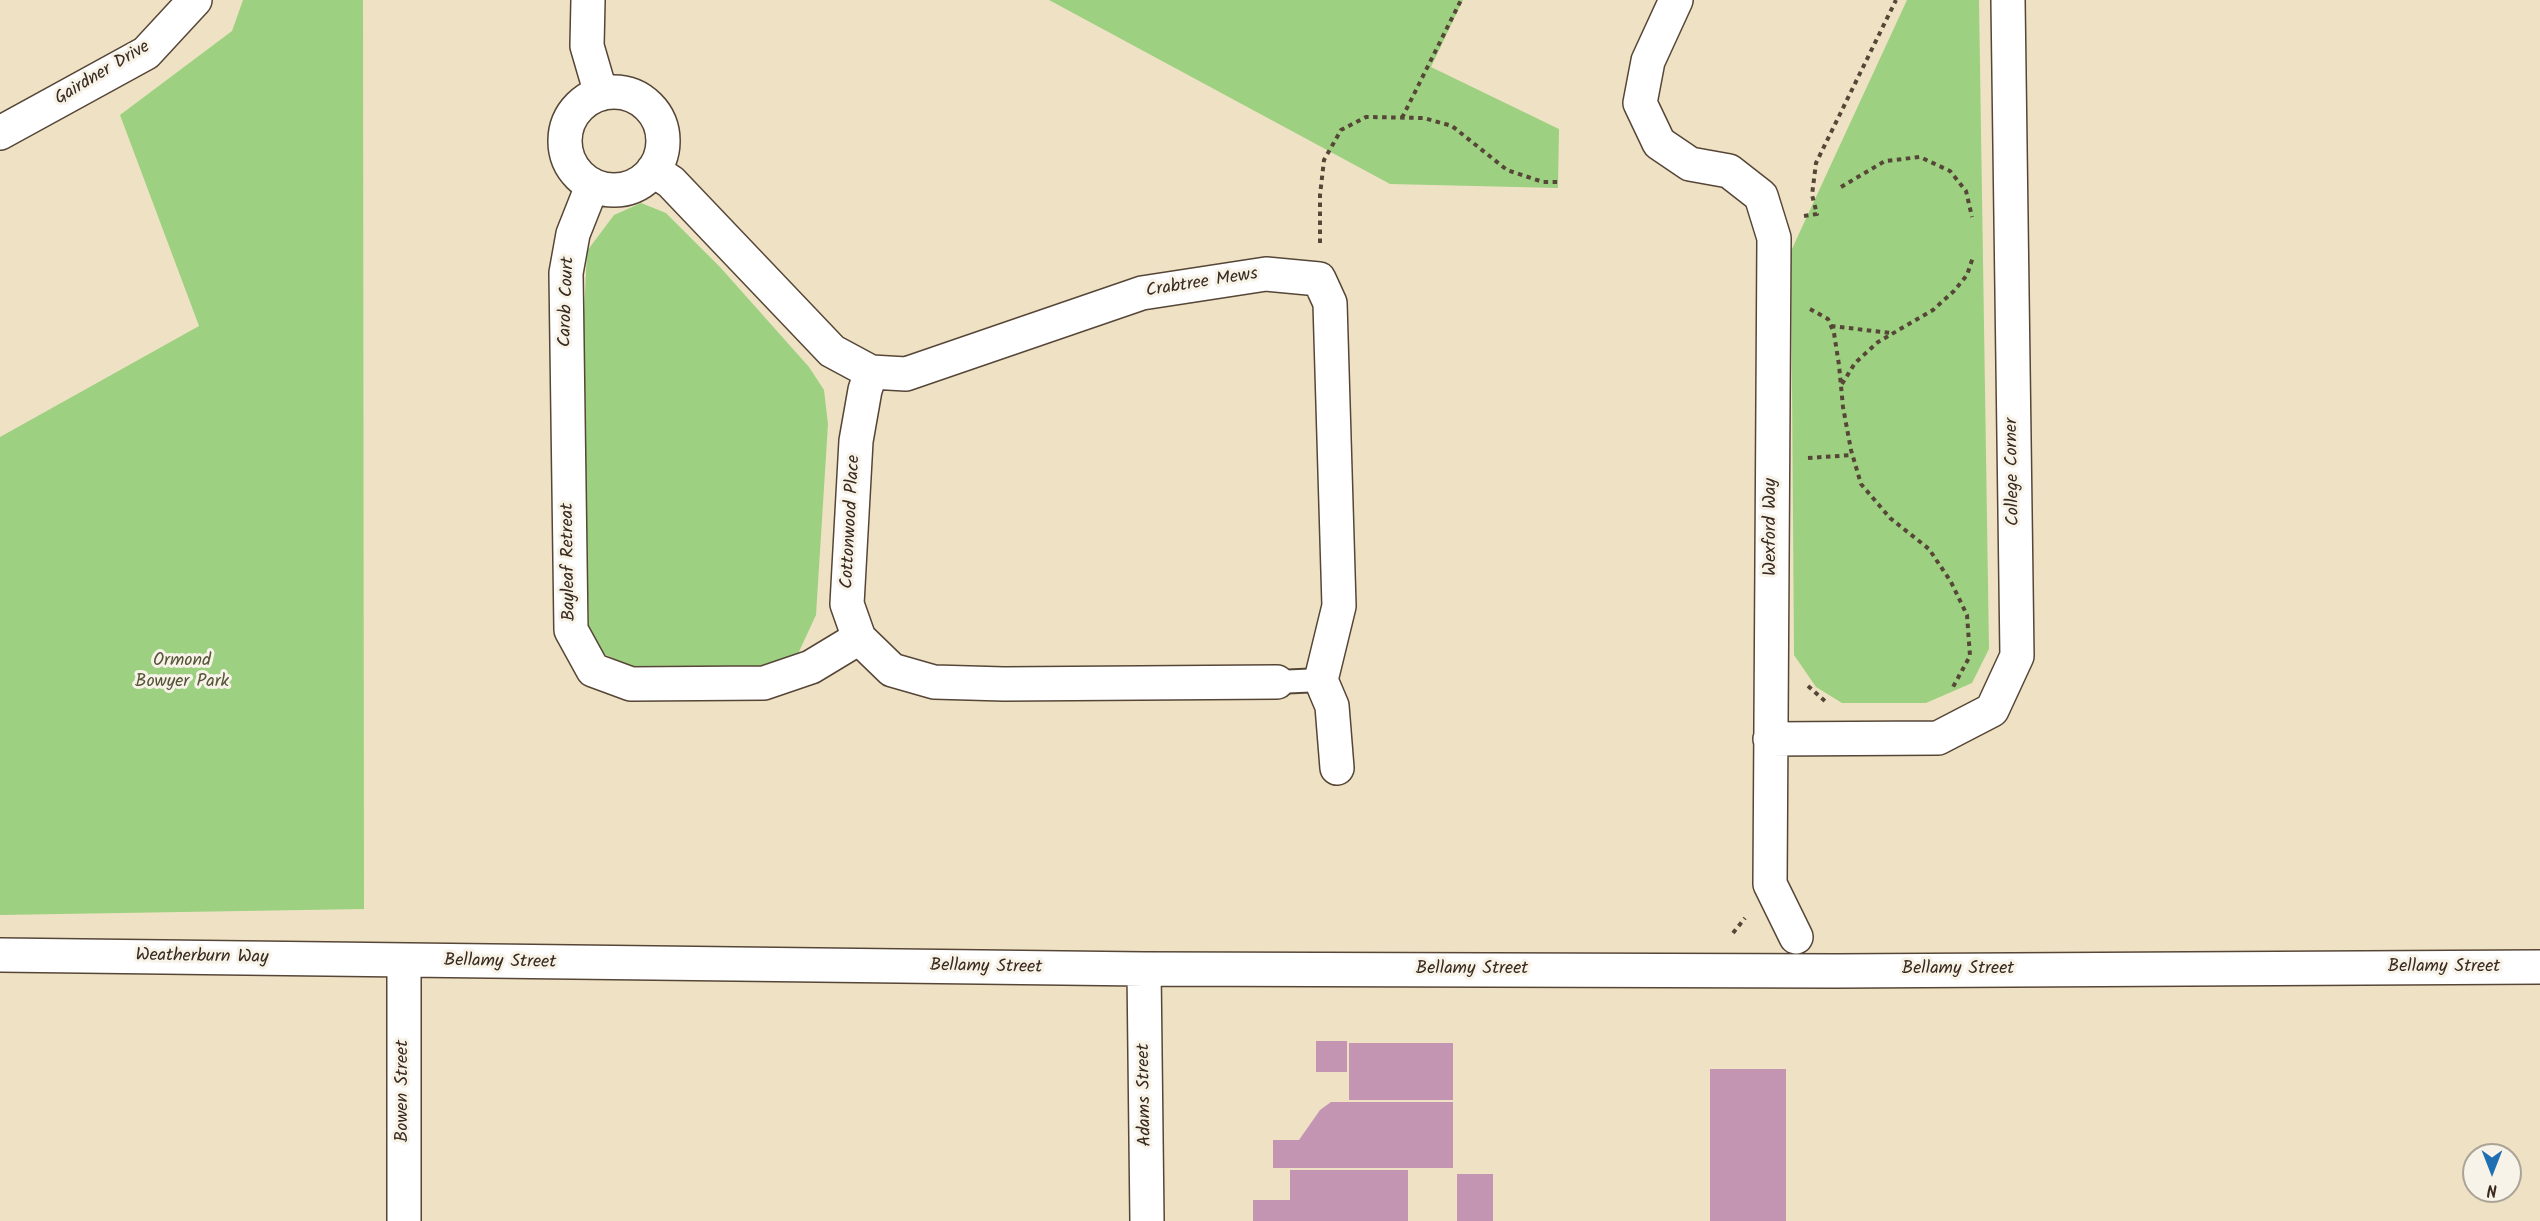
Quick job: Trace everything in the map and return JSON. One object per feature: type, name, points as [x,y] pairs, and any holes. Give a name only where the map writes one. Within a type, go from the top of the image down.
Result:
[{"type":"street","name":"Gairdner Drive","points":[[0,133],[146,53],[195,0]]},
{"type":"street","points":[[588,0],[587,46],[601,94]]},
{"type":"street","name":"Wexford Way","points":[[1676,0],[1648,61],[1640,103],[1659,143],[1690,164],[1729,171],[1761,196],[1774,238],[1770,885],[1796,937]]},
{"type":"street","name":"College Corner","points":[[1770,739],[1938,738],[1992,710],[2017,656],[2008,0]]},
{"type":"street","points":[[616,92],[631,95],[655,114],[662,128],[663,143],[660,158],[653,170],[640,184],[625,190],[608,191],[592,186],[578,177],[567,159],[564,139],[569,119],[582,103],[601,94],[616,92]]},
{"type":"street","points":[[653,170],[671,182],[832,351],[871,372]]},
{"type":"street","name":"Carob Court","points":[[566,385],[566,273],[573,234],[592,186]]},
{"type":"street","name":"Crabtree Mews","points":[[871,372],[906,374],[1142,293],[1266,273],[1319,279]]},
{"type":"street","points":[[1319,279],[1330,303],[1339,606],[1321,680],[1332,706],[1337,768]]},
{"type":"street","name":"Cottonwood Place","points":[[871,372],[865,390],[856,441],[847,604],[859,638],[892,670],[934,682],[1004,684],[1277,682]]},
{"type":"street","name":"Bayleaf Retreat","points":[[566,385],[571,630],[593,670],[631,684],[764,683],[811,667],[859,638]]},
{"type":"street","name":"Weatherburn Way","points":[[0,955],[404,962]]},
{"type":"street","name":"Bellamy Street","points":[[404,962],[1144,969],[1837,971],[2540,967]]},
{"type":"street","name":"Bowen Street","points":[[404,962],[404,1221]]},
{"type":"street","name":"Adams Street","points":[[1144,969],[1148,1221]]},
{"type":"lane","name":"Cottonwood Place","points":[[1277,682],[1321,680]]},
{"type":"path","points":[[1402,118],[1461,0]]},
{"type":"path","points":[[1801,221],[1805,215],[1817,214],[1812,195],[1816,163],[1896,0]]},
{"type":"path","points":[[1319,279],[1320,195],[1324,160],[1341,130],[1366,117],[1424,118],[1452,126],[1507,170],[1544,182],[1558,182]]},
{"type":"path","points":[[1841,187],[1885,161],[1920,158],[1950,171],[1966,191],[1972,218]]},
{"type":"path","points":[[1841,384],[1855,363],[1878,342],[1934,310],[1954,291],[1967,275],[1975,250]]},
{"type":"path","points":[[1807,305],[1828,320],[1831,326],[1851,450],[1861,484],[1890,518],[1929,549],[1951,582],[1967,615],[1970,656],[1955,686],[1948,692]]},
{"type":"path","points":[[1831,326],[1892,333]]},
{"type":"path","points":[[1803,682],[1826,703],[1835,704]]},
{"type":"path","points":[[1731,935],[1749,913]]},
{"type":"green space","name":"Ormond Bowyer Park","points":[[243,0],[363,0],[364,909],[0,915],[0,437],[199,326],[120,115],[232,31]]},
{"type":"green space","points":[[1049,0],[1463,0],[1431,67],[1559,129],[1558,188],[1390,184]]},
{"type":"green space","points":[[1907,0],[1979,0],[1989,649],[1972,683],[1926,703],[1842,703],[1816,687],[1794,655],[1791,251]]},
{"type":"green space","points":[[641,203],[666,213],[720,267],[809,367],[824,390],[828,424],[816,615],[797,656],[760,668],[629,666],[598,651],[589,626],[581,379],[587,251],[614,215]]},
{"type":"building","points":[[1316,1041],[1347,1041],[1347,1072],[1316,1072]]},
{"type":"building","points":[[1349,1043],[1453,1043],[1453,1100],[1349,1100]]},
{"type":"building","points":[[1710,1069],[1786,1069],[1786,1221],[1710,1221]]},
{"type":"building","points":[[1331,1102],[1453,1102],[1453,1168],[1273,1168],[1273,1140],[1299,1140],[1320,1110]]},
{"type":"building","points":[[1290,1170],[1408,1170],[1408,1221],[1253,1221],[1253,1200],[1290,1200]]},
{"type":"building","points":[[1457,1174],[1493,1174],[1493,1221],[1457,1221]]}]
